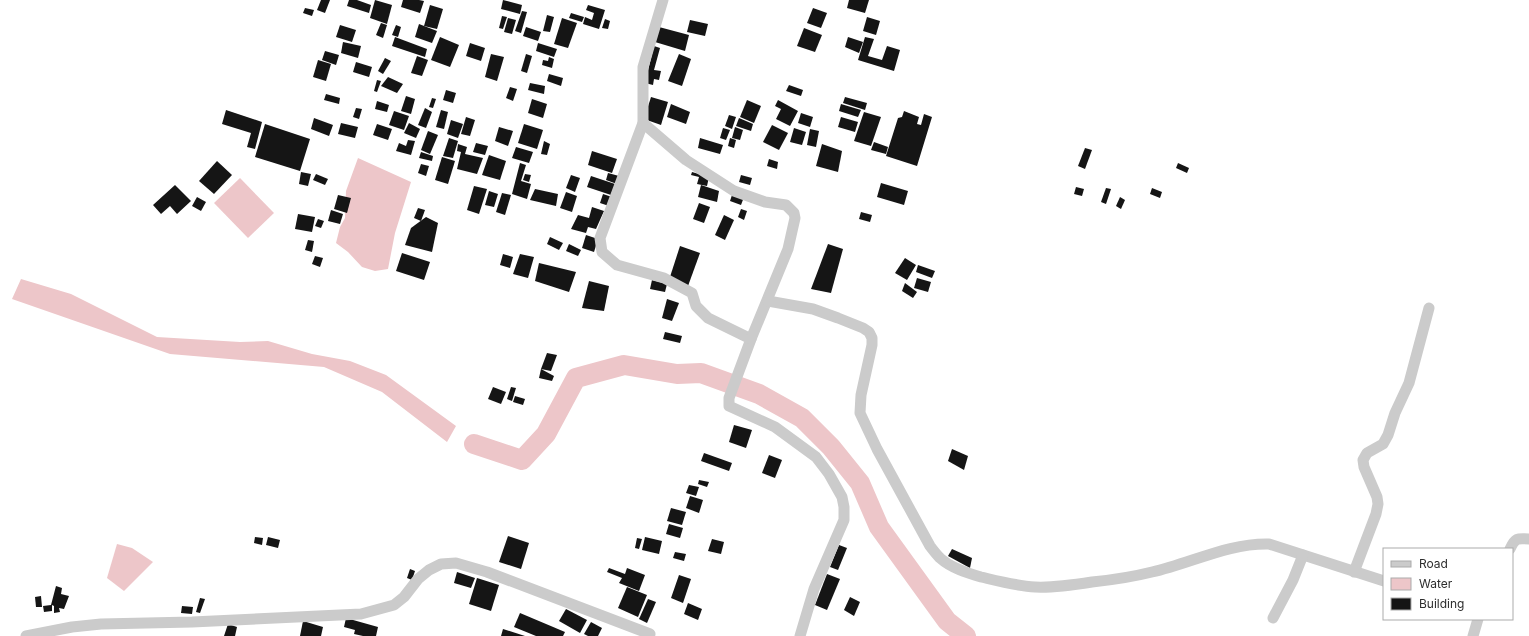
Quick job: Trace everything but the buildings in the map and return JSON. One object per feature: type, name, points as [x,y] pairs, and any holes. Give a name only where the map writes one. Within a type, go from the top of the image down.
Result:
[{"type":"street","points":[[663,0],[643,67],[643,123],[600,238],[602,252],[617,264],[664,278],[692,293],[696,306],[708,318],[751,340]]},
{"type":"street","points":[[643,123],[686,160],[734,190],[765,202],[786,205],[794,213],[795,218],[788,249],[729,398],[729,406],[775,427],[816,457],[829,474],[842,497],[844,520],[814,589],[800,636]]},
{"type":"street","points":[[768,301],[813,309],[869,332],[872,338],[872,345],[861,395],[860,413],[877,449],[930,546],[940,558],[951,565],[972,574],[1002,582],[1034,587],[1059,587],[1131,577],[1249,544],[1270,544],[1354,572],[1383,580]]},
{"type":"street","points":[[1354,572],[1376,514],[1378,504],[1377,497],[1364,467],[1363,460],[1367,453],[1382,444],[1388,435],[1395,413],[1409,383],[1429,308]]},
{"type":"street","points":[[1510,548],[1513,541],[1518,539],[1529,540]]},
{"type":"street","points":[[1273,618],[1293,580],[1303,555]]},
{"type":"street","points":[[26,636],[72,627],[101,624],[192,622],[361,614],[394,605],[404,597],[418,579],[429,570],[441,564],[456,563],[487,572],[650,634]]},
{"type":"street","points":[[1473,636],[1478,620]]},
{"type":"water","points":[[358,158],[411,182],[395,233],[388,269],[375,271],[362,267],[348,252],[336,243],[340,227],[345,218],[346,191]]},
{"type":"water","points":[[240,178],[274,213],[248,238],[214,203]]},
{"type":"water","points":[[21,279],[71,294],[157,337],[240,342],[268,341],[312,354],[350,361],[386,375],[456,426],[447,442],[382,392],[324,367],[170,354],[12,299]]},
{"type":"water","points":[[117,544],[132,548],[153,562],[124,591],[107,578]]},
{"type":"waterway","points":[[474,444],[522,460],[546,434],[576,378],[624,365],[677,374],[701,373],[759,394],[802,418],[831,447],[860,483],[879,527],[947,621],[966,636]]}]
